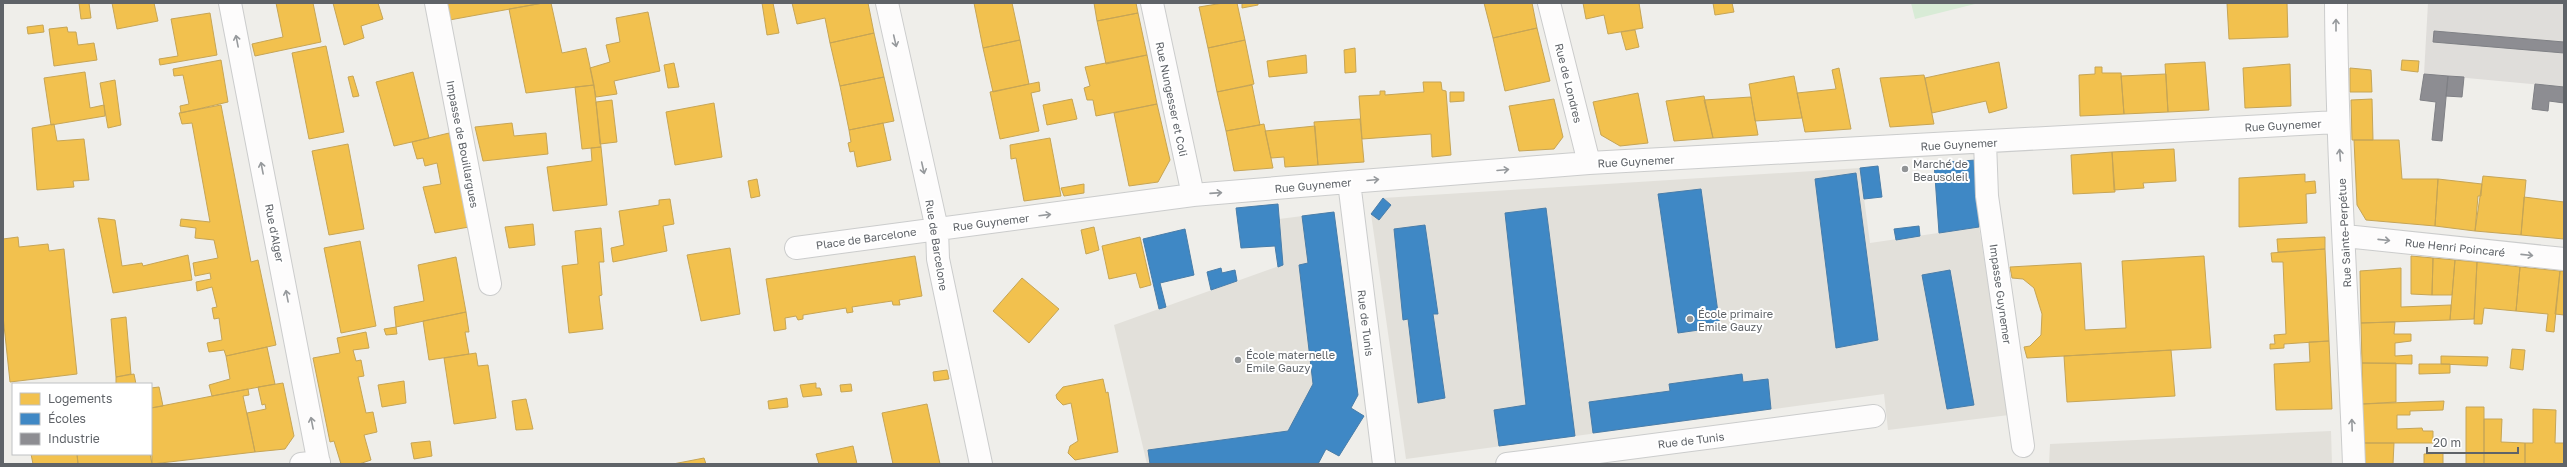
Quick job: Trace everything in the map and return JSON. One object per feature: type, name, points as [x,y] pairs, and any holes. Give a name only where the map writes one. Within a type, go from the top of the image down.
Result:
[{"type":"street","name":"Rue d'Alger","points":[[230,3],[313,463]]},
{"type":"street","name":"Impasse de Bouillargues","points":[[436,3],[490,284]]},
{"type":"street","name":"Rue de Barcelone","points":[[887,3],[937,228],[938,259],[981,464]]},
{"type":"street","name":"Rue Nungesser et Coli","points":[[1152,3],[1193,195]]},
{"type":"street","name":"Rue de Londres","points":[[1549,3],[1589,163]]},
{"type":"street","name":"Rue Sainte-Perpétue","points":[[2336,3],[2337,122],[2345,236],[2354,464]]},
{"type":"street","name":"Rue Guynemer","points":[[937,228],[1193,195],[1589,163],[2337,122]]},
{"type":"street","name":"Impasse Guynemer","points":[[1986,142],[1987,196],[2023,446]]},
{"type":"street","name":"Rue de Tunis","points":[[1349,182],[1384,464]]},
{"type":"street","name":"Place de Barcelone","points":[[796,248],[937,228]]},
{"type":"street","name":"Rue Henri Poincaré","points":[[2345,236],[2564,258]]},
{"type":"street","name":"Rue de Tunis","points":[[1507,464],[1874,416]]},
{"type":"shaded area","points":[[2428,3],[2564,3],[2564,87],[2424,74]]},
{"type":"shaded area","name":"École primaire Emile Gauzy","points":[[1860,168],[1870,243],[1979,227],[2009,415],[1888,430],[1884,394],[1406,459],[1371,214],[1383,198]]},
{"type":"shaded area","name":"École maternelle Emile Gauzy","points":[[1334,212],[1358,395],[1351,408],[1364,416],[1339,456],[1326,449],[1318,464],[1147,464],[1114,325],[1282,265],[1279,219]]},
{"type":"shaded area","points":[[2331,431],[2332,464],[2049,464],[2050,444]]},
{"type":"green space","points":[[1911,3],[1979,3],[1915,19]]},
{"type":"building: Logements","points":[[79,3],[89,3],[91,18],[81,19]]},
{"type":"building: Logements","points":[[112,3],[154,3],[158,21],[117,29]]},
{"type":"building: Logements","points":[[276,3],[313,3],[321,42],[255,56],[252,44],[283,37]]},
{"type":"building: Logements","points":[[333,3],[378,3],[383,19],[361,26],[364,38],[344,45]]},
{"type":"building: Logements","points":[[440,3],[543,3],[444,21]]},
{"type":"building: Logements","points":[[551,3],[562,53],[586,48],[594,85],[526,93],[509,9]]},
{"type":"building: Logements","points":[[762,3],[773,3],[779,33],[767,35]]},
{"type":"building: Logements","points":[[792,3],[868,3],[874,33],[830,43],[825,18],[797,24]]},
{"type":"building: Logements","points":[[974,3],[1012,3],[1020,40],[983,48]]},
{"type":"building: Logements","points":[[1094,3],[1136,3],[1138,13],[1097,21]]},
{"type":"building: Logements","points":[[1223,3],[1237,3],[1245,40],[1208,48],[1199,7]]},
{"type":"building: Logements","points":[[1242,3],[1258,3],[1258,5],[1242,8]]},
{"type":"building: Logements","points":[[1484,3],[1532,3],[1537,28],[1493,38]]},
{"type":"building: Logements","points":[[1583,3],[1639,3],[1643,28],[1608,34],[1604,15],[1586,19]]},
{"type":"building: Logements","points":[[1713,3],[1732,3],[1734,12],[1715,15]]},
{"type":"building: Logements","points":[[2227,3],[2287,3],[2288,37],[2229,39]]},
{"type":"building: Logements","points":[[648,12],[660,71],[614,81],[617,94],[596,97],[590,68],[610,62],[606,45],[620,42],[616,18]]},
{"type":"building: Logements","points":[[210,13],[217,55],[160,65],[159,59],[178,56],[171,19]]},
{"type":"building: Logements","points":[[1138,13],[1147,55],[1106,64],[1097,21]]},
{"type":"building: Logements","points":[[43,25],[44,32],[28,34],[27,27]]},
{"type":"building: Logements","points":[[67,27],[68,32],[76,32],[78,45],[94,43],[97,60],[54,66],[49,29]]},
{"type":"building: Logements","points":[[1537,28],[1550,81],[1505,91],[1493,38]]},
{"type":"building: Logements","points":[[1635,30],[1639,47],[1626,50],[1621,32]]},
{"type":"building: Logements","points":[[874,33],[884,77],[840,86],[830,43]]},
{"type":"building: Logements","points":[[1020,40],[1029,84],[993,92],[983,48]]},
{"type":"building: Logements","points":[[1245,40],[1254,84],[1217,92],[1208,48]]},
{"type":"building: Logements","points":[[326,46],[344,132],[309,139],[292,53]]},
{"type":"building: Logements","points":[[1355,48],[1356,72],[1345,73],[1344,50]]},
{"type":"building: Logements","points":[[1147,55],[1157,104],[1096,116],[1093,100],[1087,100],[1084,88],[1090,86],[1085,67]]},
{"type":"building: Logements","points":[[1306,55],[1307,73],[1269,77],[1267,61]]},
{"type":"building: Logements","points":[[221,60],[228,102],[181,113],[180,106],[189,104],[183,75],[174,76],[173,69]]},
{"type":"building: Logements","points":[[2402,60],[2419,61],[2418,72],[2401,70]]},
{"type":"building: Logements","points":[[1999,62],[2007,108],[1989,113],[1986,101],[1932,113],[1925,78]]},
{"type":"building: Logements","points":[[2205,62],[2209,110],[2168,112],[2165,64]]},
{"type":"building: Logements","points":[[674,63],[679,87],[668,88],[664,65]]},
{"type":"building: Logements","points":[[2290,64],[2291,106],[2245,108],[2243,68]]},
{"type":"building: Logements","points":[[2095,67],[2102,67],[2102,73],[2121,73],[2124,114],[2080,116],[2079,75],[2095,74]]},
{"type":"building: Logements","points":[[1839,68],[1851,129],[1805,132],[1797,93],[1836,89],[1832,70]]},
{"type":"building: Logements","points":[[2350,68],[2371,70],[2372,92],[2350,92]]},
{"type":"building: Logements","points":[[85,72],[90,108],[104,105],[105,116],[51,125],[44,78]]},
{"type":"building: Logements","points":[[413,72],[429,138],[394,146],[376,82]]},
{"type":"building: Logements","points":[[2166,74],[2168,112],[2124,114],[2121,76]]},
{"type":"building: Logements","points":[[1924,75],[1934,124],[1890,127],[1880,78]]},
{"type":"building: Logements","points":[[353,76],[359,96],[353,97],[348,77]]},
{"type":"building: Logements","points":[[1794,76],[1802,118],[1755,121],[1749,84]]},
{"type":"building: Logements","points":[[884,77],[894,121],[849,130],[840,86]]},
{"type":"building: Logements","points":[[115,80],[121,125],[108,128],[100,83]]},
{"type":"building: Logements","points":[[1039,82],[1040,91],[1031,93],[1039,131],[1000,139],[990,92]]},
{"type":"building: Logements","points":[[1423,82],[1441,82],[1442,90],[1446,91],[1451,155],[1432,157],[1431,134],[1362,139],[1359,96],[1380,95],[1380,91],[1385,91],[1385,95],[1424,92]]},
{"type":"building: Logements","points":[[594,85],[601,147],[582,149],[575,87]]},
{"type":"building: Logements","points":[[1252,85],[1260,125],[1226,131],[1217,92]]},
{"type":"building: Logements","points":[[1450,92],[1464,92],[1464,101],[1450,102]]},
{"type":"building: Logements","points":[[1638,93],[1648,143],[1620,146],[1601,135],[1593,102]]},
{"type":"building: Logements","points":[[1704,96],[1713,138],[1674,141],[1666,101]]},
{"type":"building: Logements","points":[[1751,97],[1758,135],[1713,138],[1704,100]]},
{"type":"building: Logements","points":[[1072,99],[1077,119],[1047,125],[1043,105]]},
{"type":"building: Logements","points":[[1554,99],[1563,137],[1554,149],[1519,151],[1509,106]]},
{"type":"building: Logements","points":[[2372,99],[2373,140],[2352,140],[2351,100]]},
{"type":"building: Logements","points":[[612,100],[617,142],[600,144],[596,102]]},
{"type":"building: Logements","points":[[714,103],[722,157],[675,165],[666,112]]},
{"type":"building: Logements","points":[[1157,104],[1170,160],[1158,182],[1129,186],[1114,113]]},
{"type":"building: Logements","points":[[221,105],[251,262],[258,260],[276,345],[226,356],[224,350],[209,352],[207,343],[222,340],[219,318],[214,319],[212,308],[217,307],[212,287],[197,291],[196,282],[211,279],[210,273],[195,276],[193,263],[218,258],[214,240],[195,238],[196,228],[180,226],[181,219],[210,222],[192,123],[182,124],[179,113]]},
{"type":"building: Logements","points":[[1360,119],[1364,162],[1318,165],[1314,122]]},
{"type":"building: Logements","points":[[512,123],[514,136],[546,133],[548,154],[483,161],[475,127]]},
{"type":"building: Logements","points":[[883,123],[891,160],[857,167],[854,151],[850,152],[848,143],[851,142],[849,130]]},
{"type":"building: Logements","points":[[54,124],[57,141],[84,139],[89,180],[73,181],[74,187],[37,190],[32,128]]},
{"type":"building: Logements","points":[[1264,124],[1273,168],[1234,171],[1226,131]]},
{"type":"building: Logements","points":[[1315,126],[1318,165],[1285,167],[1284,157],[1271,158],[1265,131]]},
{"type":"building: Logements","points":[[449,133],[469,227],[435,233],[423,187],[441,184],[437,163],[425,166],[423,158],[417,159],[412,142]]},
{"type":"building: Logements","points":[[1050,138],[1061,196],[1024,201],[1016,158],[1011,159],[1010,145]]},
{"type":"building: Logements","points":[[2354,140],[2399,140],[2402,179],[2438,179],[2435,226],[2366,220],[2357,205]]},
{"type":"building: Logements","points":[[348,144],[364,229],[329,235],[312,151]]},
{"type":"building: Logements","points":[[601,147],[607,205],[553,211],[547,167],[592,161],[591,148]]},
{"type":"building: Logements","points":[[2174,149],[2176,181],[2143,183],[2144,188],[2114,190],[2112,152]]},
{"type":"building: Logements","points":[[2112,152],[2115,192],[2073,194],[2071,155]]},
{"type":"building: Logements","points":[[2305,174],[2305,182],[2315,181],[2316,193],[2306,194],[2307,223],[2239,227],[2239,178]]},
{"type":"building: Logements","points":[[2483,176],[2526,180],[2521,235],[2475,231]]},
{"type":"building: Logements","points":[[757,179],[760,196],[751,198],[748,181]]},
{"type":"building: Logements","points":[[2438,179],[2482,184],[2481,196],[2478,196],[2475,231],[2435,226]]},
{"type":"building: Logements","points":[[1084,184],[1084,193],[1064,196],[1061,188]]},
{"type":"building: Logements","points":[[2524,197],[2564,202],[2564,239],[2521,235]]},
{"type":"building: Logements","points":[[670,199],[674,224],[663,226],[667,251],[613,262],[611,248],[624,245],[619,211],[659,205],[659,200]]},
{"type":"building: Logements","points":[[98,218],[115,220],[122,266],[142,263],[143,266],[188,255],[192,280],[113,293]]},
{"type":"building: Logements","points":[[533,224],[535,245],[509,248],[505,227]]},
{"type":"building: Logements","points":[[1094,227],[1099,250],[1086,254],[1081,230]]},
{"type":"building: Logements","points":[[601,228],[604,262],[599,262],[602,295],[599,296],[603,329],[569,333],[562,266],[578,264],[575,231]]},
{"type":"building: Logements","points":[[18,237],[19,247],[48,244],[49,251],[64,249],[77,374],[10,382],[3,316],[3,239]]},
{"type":"building: Logements","points":[[1140,237],[1151,285],[1140,288],[1136,273],[1109,279],[1102,246]]},
{"type":"building: Logements","points":[[2325,237],[2325,249],[2278,252],[2277,239]]},
{"type":"building: Logements","points":[[360,241],[376,326],[341,333],[324,248]]},
{"type":"building: Logements","points":[[730,248],[740,314],[701,321],[687,255]]},
{"type":"building: Logements","points":[[2325,249],[2329,341],[2284,344],[2284,348],[2270,349],[2270,344],[2275,344],[2274,335],[2286,334],[2283,262],[2272,262],[2271,253]]},
{"type":"building: Logements","points":[[915,256],[922,296],[899,300],[900,305],[893,305],[892,301],[852,307],[853,312],[847,313],[846,308],[803,315],[803,319],[798,320],[796,316],[785,318],[786,329],[774,331],[766,279]]},
{"type":"building: Logements","points":[[2204,256],[2211,348],[2027,358],[2024,347],[2030,346],[2041,335],[2042,314],[2034,288],[2023,279],[2012,278],[2010,267],[2081,263],[2085,330],[2126,328],[2122,261]]},
{"type":"building: Logements","points":[[2411,256],[2433,258],[2432,295],[2411,294]]},
{"type":"building: Logements","points":[[456,257],[466,312],[396,327],[394,307],[424,301],[418,265]]},
{"type":"building: Logements","points":[[2433,258],[2455,260],[2452,295],[2432,295]]},
{"type":"building: Logements","points":[[2455,260],[2477,262],[2474,319],[2450,320]]},
{"type":"building: Logements","points":[[2477,262],[2520,267],[2516,311],[2484,308],[2482,324],[2474,324]]},
{"type":"building: Logements","points":[[2520,267],[2560,271],[2554,332],[2546,331],[2548,314],[2516,311]]},
{"type":"building: Logements","points":[[2401,268],[2401,307],[2451,305],[2450,320],[2361,323],[2360,271]]},
{"type":"building: Logements","points":[[2560,271],[2564,271],[2564,315],[2555,314]]},
{"type":"building: Logements","points":[[1022,278],[1059,309],[1029,343],[993,311]]},
{"type":"building: Logements","points":[[466,312],[469,332],[465,332],[469,354],[429,360],[423,321]]},
{"type":"building: Logements","points":[[126,317],[131,374],[116,377],[111,319]]},
{"type":"building: Logements","points":[[2395,322],[2394,334],[2411,334],[2411,341],[2395,343],[2395,356],[2412,355],[2412,364],[2362,363],[2361,323]]},
{"type":"building: Logements","points":[[396,327],[397,334],[386,335],[384,329]]},
{"type":"building: Logements","points":[[366,332],[369,348],[353,350],[356,361],[361,360],[364,376],[358,377],[366,413],[373,412],[377,432],[364,435],[371,460],[359,464],[341,464],[334,441],[330,442],[313,358],[340,353],[337,338]]},
{"type":"building: Logements","points":[[2329,341],[2332,409],[2276,410],[2274,364],[2310,362],[2309,342]]},
{"type":"building: Logements","points":[[267,347],[275,384],[212,396],[209,385],[230,379],[226,356]]},
{"type":"building: Logements","points":[[2512,349],[2525,350],[2523,370],[2510,368]]},
{"type":"building: Logements","points":[[2171,350],[2175,396],[2067,402],[2064,356]]},
{"type":"building: Logements","points":[[476,353],[478,366],[488,365],[496,418],[454,424],[444,358]]},
{"type":"building: Logements","points":[[2441,356],[2488,357],[2487,366],[2441,364]]},
{"type":"building: Logements","points":[[2362,363],[2396,363],[2396,402],[2362,404]]},
{"type":"building: Logements","points":[[2419,364],[2450,364],[2450,373],[2419,374]]},
{"type":"building: Logements","points":[[947,370],[949,379],[934,381],[933,372]]},
{"type":"building: Logements","points":[[134,374],[136,383],[116,383],[116,377]]},
{"type":"building: Logements","points":[[1103,379],[1106,393],[1108,392],[1118,452],[1075,460],[1068,453],[1070,446],[1078,441],[1071,403],[1063,405],[1057,399],[1056,395],[1063,387]]},
{"type":"building: Logements","points":[[404,381],[406,403],[382,407],[378,385]]},
{"type":"building: Logements","points":[[283,383],[294,436],[285,449],[255,452],[247,413],[266,409],[265,404],[262,405],[258,387]]},
{"type":"building: Logements","points":[[816,383],[816,388],[820,388],[822,395],[803,397],[800,385]]},
{"type":"building: Logements","points":[[851,384],[852,391],[841,392],[840,385]]},
{"type":"building: Logements","points":[[159,387],[163,406],[152,408],[152,388]]},
{"type":"building: Logements","points":[[248,389],[249,395],[243,396],[255,452],[152,464],[152,408]]},
{"type":"building: Logements","points":[[787,398],[788,407],[769,409],[768,401]]},
{"type":"building: Logements","points":[[526,399],[533,429],[516,430],[512,401]]},
{"type":"building: Logements","points":[[2444,401],[2443,410],[2410,411],[2410,415],[2397,415],[2397,429],[2422,428],[2423,431],[2433,431],[2433,443],[2364,443],[2362,404]]},
{"type":"building: Logements","points":[[927,404],[940,464],[893,464],[882,413]]},
{"type":"building: Logements","points":[[2466,407],[2484,407],[2484,464],[2466,464]]},
{"type":"building: Logements","points":[[2533,409],[2556,410],[2555,443],[2564,443],[2564,464],[2525,464],[2525,443],[2533,443]]},
{"type":"building: Logements","points":[[2484,419],[2502,419],[2501,442],[2525,443],[2525,464],[2484,464]]},
{"type":"building: Logements","points":[[430,441],[432,456],[414,459],[411,443]]},
{"type":"building: Logements","points":[[2364,443],[2394,443],[2393,464],[2365,464]]},
{"type":"building: Logements","points":[[853,446],[857,464],[819,464],[816,454]]},
{"type":"building: Logements","points":[[2443,453],[2443,464],[2424,464],[2424,454]]},
{"type":"building: Logements","points":[[31,455],[77,455],[78,464],[33,464]]},
{"type":"building: Logements","points":[[77,455],[150,455],[152,464],[78,464]]},
{"type":"building: Logements","points":[[704,458],[706,464],[673,464]]},
{"type":"building: Écoles","points":[[1976,160],[1979,227],[1939,233],[1934,163]]},
{"type":"building: Écoles","points":[[1878,166],[1882,197],[1864,199],[1860,168]]},
{"type":"building: Écoles","points":[[1856,173],[1878,340],[1836,348],[1815,179]]},
{"type":"building: Écoles","points":[[1701,189],[1720,327],[1678,333],[1658,194]]},
{"type":"building: Écoles","points":[[1383,198],[1391,205],[1379,220],[1371,214]]},
{"type":"building: Écoles","points":[[1278,204],[1283,265],[1278,267],[1275,246],[1241,248],[1236,208]]},
{"type":"building: Écoles","points":[[1546,208],[1575,436],[1499,446],[1494,410],[1526,405],[1505,213]]},
{"type":"building: Écoles","points":[[1334,212],[1358,395],[1351,408],[1364,416],[1339,456],[1326,449],[1318,464],[1150,464],[1148,450],[1288,431],[1313,384],[1299,265],[1308,263],[1302,216]]},
{"type":"building: Écoles","points":[[1425,225],[1438,314],[1433,314],[1445,398],[1418,403],[1408,319],[1403,320],[1394,229]]},
{"type":"building: Écoles","points":[[1919,226],[1920,236],[1896,240],[1894,229]]},
{"type":"building: Écoles","points":[[1185,229],[1194,275],[1160,283],[1166,307],[1159,309],[1143,239]]},
{"type":"building: Écoles","points":[[1221,268],[1222,273],[1235,270],[1237,281],[1211,290],[1207,272]]},
{"type":"building: Écoles","points":[[1950,270],[1974,405],[1947,409],[1922,275]]},
{"type":"building: Écoles","points":[[1742,374],[1743,382],[1768,379],[1771,409],[1593,433],[1589,402],[1670,391],[1669,384]]},
{"type":"building: Industrie","points":[[2434,31],[2564,42],[2564,53],[2433,42]]},
{"type":"building: Industrie","points":[[2424,74],[2448,76],[2442,141],[2432,140],[2436,102],[2420,100]]},
{"type":"building: Industrie","points":[[2448,76],[2464,77],[2462,97],[2446,96]]},
{"type":"building: Industrie","points":[[2535,84],[2564,87],[2564,103],[2549,101],[2548,111],[2532,109]]},
{"type":"place","name":"Marché de Beausoleil","points":[[1905,169]]},
{"type":"place","name":"École primaire Emile Gauzy","points":[[1690,319]]},
{"type":"place","name":"École maternelle Emile Gauzy","points":[[1238,360]]}]
